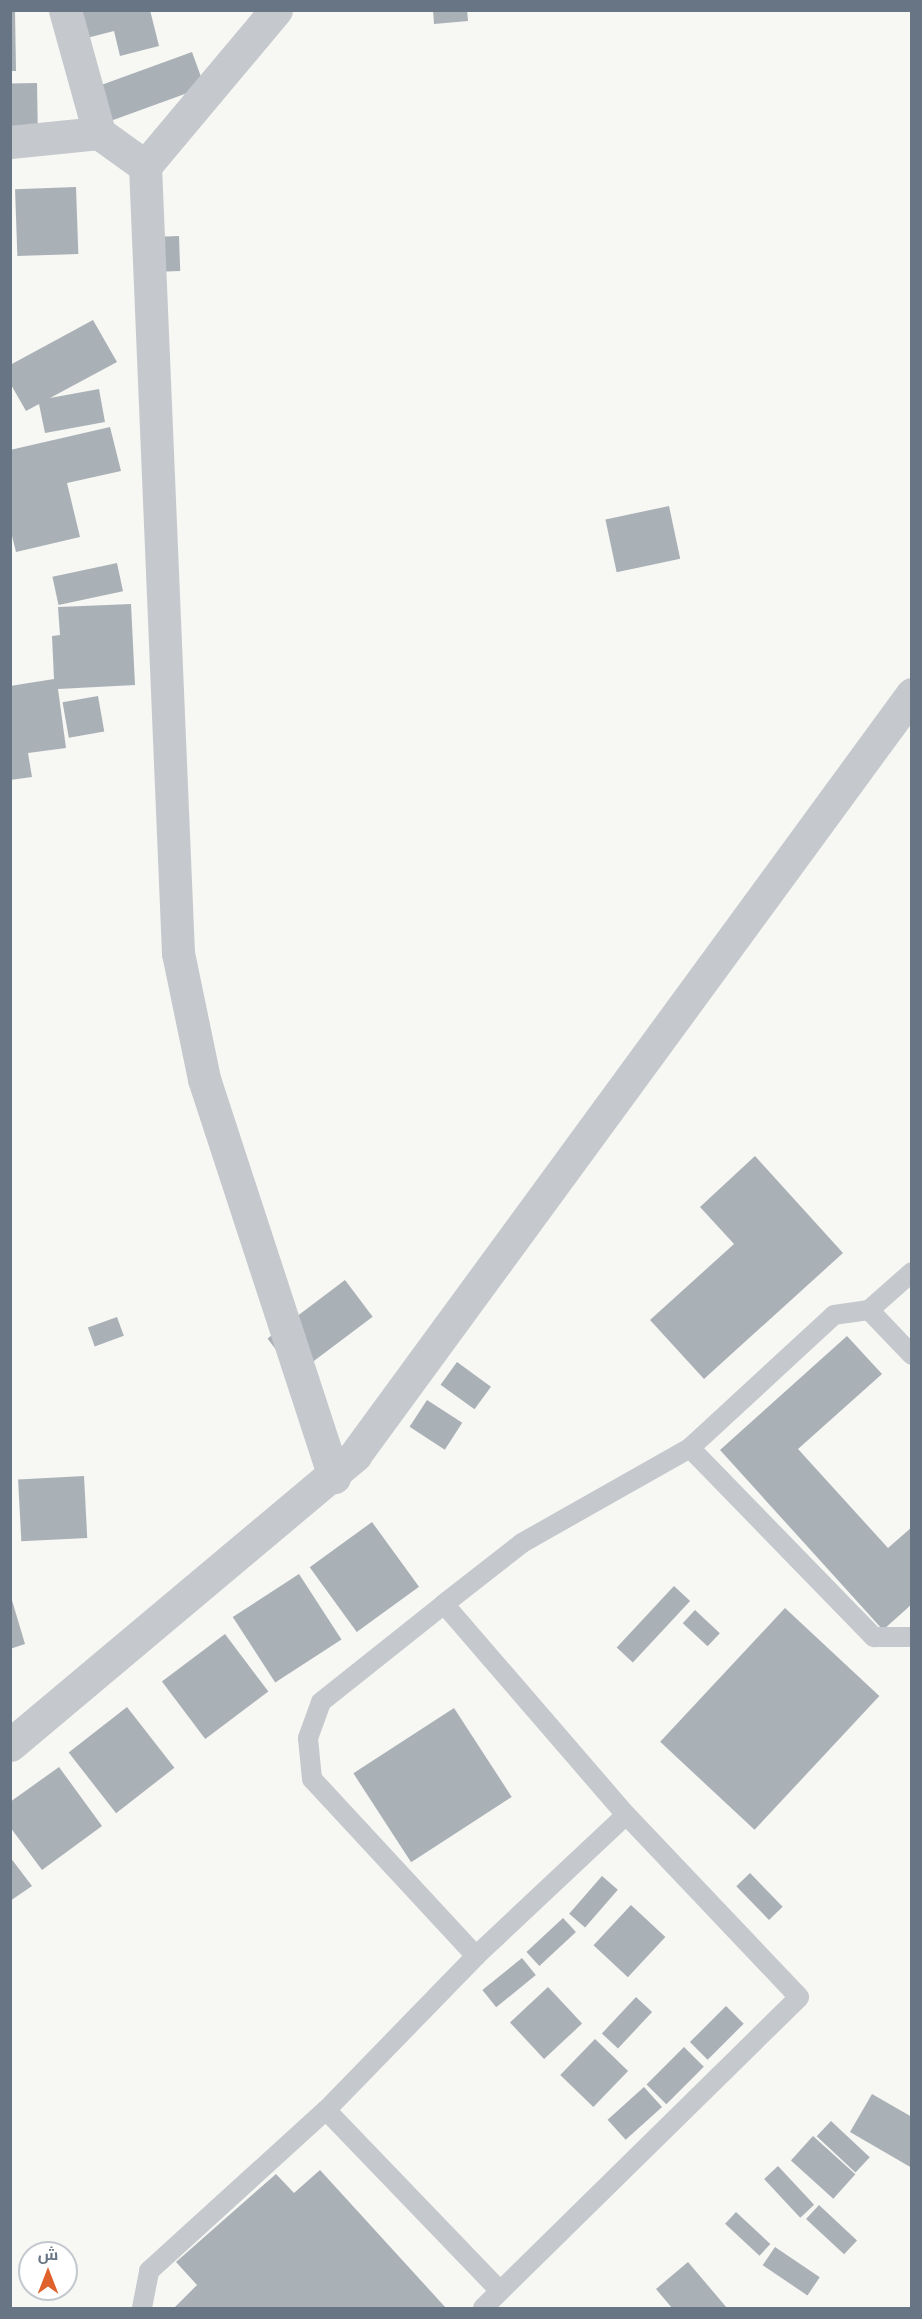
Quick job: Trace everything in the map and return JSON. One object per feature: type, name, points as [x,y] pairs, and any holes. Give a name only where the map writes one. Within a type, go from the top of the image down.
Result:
[{"type":"street","points":[[65,10],[99,133],[145,166]]},
{"type":"street","points":[[276,10],[145,166],[178,953],[204,1079],[334,1477]]},
{"type":"street","points":[[10,142],[99,133]]},
{"type":"street","points":[[10,1745],[334,1477],[374,1433],[912,694]]},
{"type":"lane","points":[[476,1956],[312,1779],[308,1738],[321,1702],[522,1543],[690,1448],[834,1315],[869,1310],[912,1272]]},
{"type":"lane","points":[[869,1310],[912,1355]]},
{"type":"lane","points":[[690,1448],[874,1637],[912,1637]]},
{"type":"lane","points":[[444,1604],[626,1815],[799,1997],[483,2308]]},
{"type":"lane","points":[[142,2308],[148,2271],[326,2110],[476,1956],[626,1815]]},
{"type":"lane","points":[[326,2110],[500,2291]]},
{"type":"building","points":[[10,10],[15,10],[16,71],[10,71]]},
{"type":"building","points":[[75,10],[150,10],[159,46],[120,56],[114,31],[83,39]]},
{"type":"building","points":[[433,10],[467,10],[468,21],[434,24]]},
{"type":"building","points":[[192,52],[205,87],[102,124],[90,89]]},
{"type":"building","points":[[10,83],[37,83],[38,132],[11,132]]},
{"type":"building","points":[[76,187],[78,254],[17,256],[15,189]]},
{"type":"building","points":[[179,236],[180,271],[146,272],[145,237]]},
{"type":"building","points":[[93,320],[117,362],[50,398],[99,389],[105,422],[45,433],[39,404],[26,411],[10,383],[10,365]]},
{"type":"building","points":[[110,427],[121,471],[67,483],[80,537],[16,552],[10,528],[10,450]]},
{"type":"building","points":[[669,506],[680,559],[617,572],[605,520]]},
{"type":"building","points":[[117,563],[123,591],[58,605],[52,577]]},
{"type":"building","points":[[131,604],[135,685],[58,689],[66,748],[28,753],[32,777],[10,780],[10,686],[54,679],[52,636],[60,635],[58,607]]},
{"type":"building","points":[[98,696],[104,731],[69,738],[63,702]]},
{"type":"building","points":[[755,1156],[843,1253],[704,1379],[650,1320],[734,1244],[700,1207]]},
{"type":"building","points":[[345,1280],[373,1317],[295,1375],[268,1338]]},
{"type":"building","points":[[117,1317],[124,1336],[95,1346],[88,1328]]},
{"type":"building","points":[[847,1336],[882,1374],[798,1449],[888,1548],[912,1527],[912,1604],[883,1630],[720,1450]]},
{"type":"building","points":[[457,1362],[491,1387],[475,1409],[441,1385]]},
{"type":"building","points":[[427,1400],[462,1423],[445,1450],[410,1427]]},
{"type":"building","points":[[84,1476],[87,1538],[21,1541],[18,1479]]},
{"type":"building","points":[[372,1522],[419,1587],[357,1632],[310,1567]]},
{"type":"building","points":[[299,1574],[341,1639],[275,1682],[233,1617]]},
{"type":"building","points":[[674,1586],[690,1601],[633,1662],[617,1647]]},
{"type":"building","points":[[10,1598],[25,1644],[10,1649]]},
{"type":"building","points":[[785,1608],[879,1696],[755,1830],[660,1742]]},
{"type":"building","points":[[695,1610],[720,1633],[708,1646],[683,1623]]},
{"type":"building","points":[[225,1634],[268,1692],[205,1739],[162,1682]]},
{"type":"building","points":[[127,1707],[174,1768],[116,1813],[69,1753]]},
{"type":"building","points":[[454,1708],[512,1797],[411,1862],[353,1773]]},
{"type":"building","points":[[59,1767],[102,1826],[42,1870],[10,1827],[10,1802]]},
{"type":"building","points":[[10,1857],[32,1886],[10,1901]]},
{"type":"building","points":[[750,1873],[783,1907],[769,1920],[736,1886]]},
{"type":"building","points":[[602,1876],[618,1890],[585,1928],[569,1914]]},
{"type":"building","points":[[631,1905],[665,1937],[628,1977],[593,1945]]},
{"type":"building","points":[[563,1918],[576,1932],[539,1966],[526,1952]]},
{"type":"building","points":[[522,1958],[536,1975],[496,2007],[482,1990]]},
{"type":"building","points":[[548,1987],[582,2024],[544,2059],[510,2022]]},
{"type":"building","points":[[636,1997],[652,2012],[618,2049],[602,2034]]},
{"type":"building","points":[[726,2006],[744,2024],[708,2060],[690,2042]]},
{"type":"building","points":[[595,2039],[628,2071],[593,2107],[560,2075]]},
{"type":"building","points":[[684,2047],[704,2067],[666,2104],[647,2084]]},
{"type":"building","points":[[644,2087],[662,2107],[626,2140],[608,2120]]},
{"type":"building","points":[[872,2094],[912,2117],[912,2168],[850,2132]]},
{"type":"building","points":[[831,2121],[870,2157],[855,2173],[817,2136]]},
{"type":"building","points":[[813,2136],[855,2174],[833,2199],[791,2161]]},
{"type":"building","points":[[778,2166],[814,2205],[800,2218],[764,2179]]},
{"type":"building","points":[[320,2170],[446,2308],[174,2308],[197,2285],[176,2262],[276,2174],[294,2193]]},
{"type":"building","points":[[819,2205],[857,2240],[844,2254],[806,2219]]},
{"type":"building","points":[[736,2212],[770,2244],[759,2256],[725,2224]]},
{"type":"building","points":[[775,2247],[820,2277],[807,2295],[763,2265]]},
{"type":"building","points":[[688,2262],[727,2308],[672,2308],[656,2289]]}]
